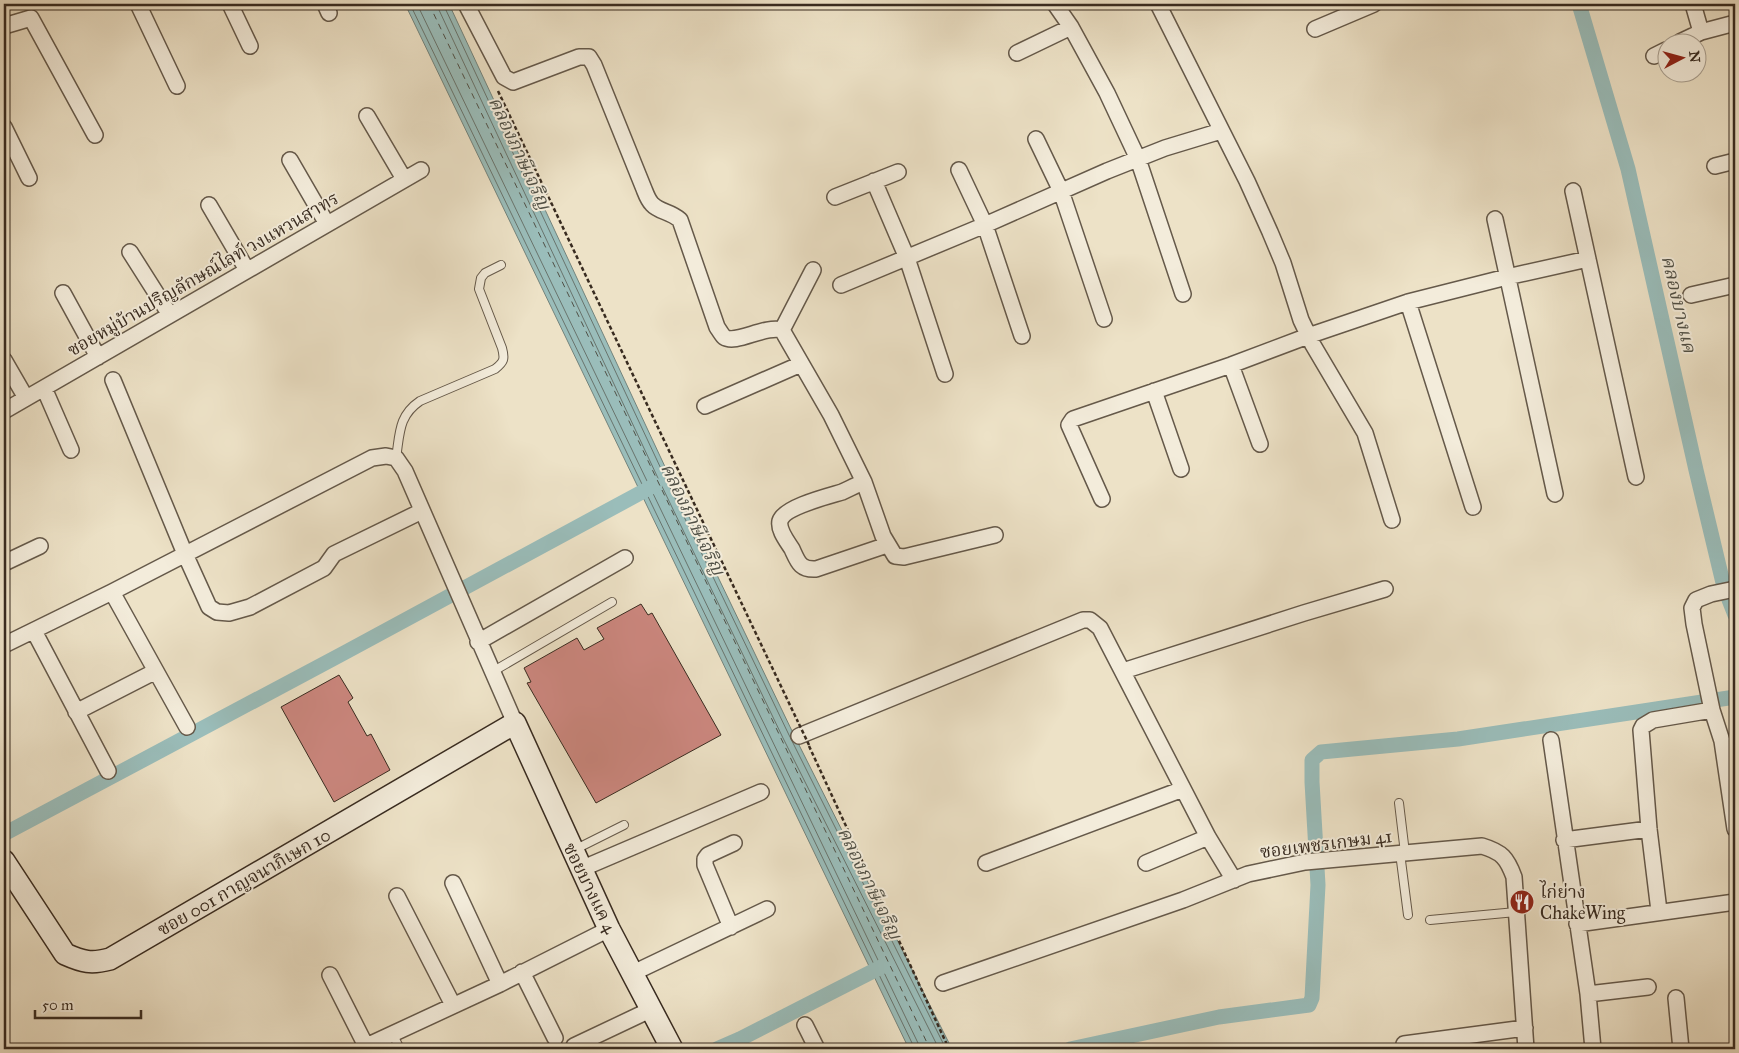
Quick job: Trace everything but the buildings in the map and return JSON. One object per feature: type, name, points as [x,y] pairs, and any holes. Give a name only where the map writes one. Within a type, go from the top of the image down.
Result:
[{"type":"street","points":[[138,4],[177,86]]},
{"type":"street","points":[[230,4],[250,46]]},
{"type":"street","points":[[466,4],[504,77],[513,82],[579,57],[589,57],[652,204],[659,210],[672,213],[680,220],[717,328],[725,337],[734,339],[769,328],[782,330]]},
{"type":"street","points":[[1055,4],[1071,28],[1106,93],[1138,159],[1183,294]]},
{"type":"street","points":[[1158,4],[1270,232],[1283,263],[1308,336],[1365,432],[1392,520]]},
{"type":"street","points":[[1315,29],[1374,4]]},
{"type":"street","points":[[1694,4],[1701,32],[1735,23]]},
{"type":"street","points":[[4,26],[32,18],[94,134]]},
{"type":"street","points":[[1017,53],[1071,28]]},
{"type":"street","points":[[368,116],[404,179]]},
{"type":"street","points":[[4,127],[29,178]]},
{"type":"street","points":[[841,285],[1165,148],[1222,131]]},
{"type":"street","points":[[1036,139],[1061,191],[1104,319]]},
{"type":"street","points":[[290,160],[327,224]]},
{"type":"street","points":[[1715,166],[1735,161]]},
{"type":"street","name":"ซอยหมู่บ้านปริญลักษณ์ไลท์ วงแหวนสาทร","points":[[4,411],[421,170]]},
{"type":"street","points":[[959,170],[985,225],[1022,336]]},
{"type":"street","points":[[835,197],[898,172]]},
{"type":"street","points":[[874,181],[907,258],[945,374]]},
{"type":"street","points":[[1573,191],[1636,477]]},
{"type":"street","points":[[209,205],[247,270]]},
{"type":"street","points":[[1494,219],[1555,494]]},
{"type":"street","points":[[130,252],[170,315]]},
{"type":"street","points":[[1102,498],[1069,425],[1072,419],[1408,302],[1588,259]]},
{"type":"street","points":[[782,330],[813,270]]},
{"type":"street","points":[[1691,295],[1735,285]]},
{"type":"street","points":[[63,293],[98,356]]},
{"type":"street","points":[[1408,302],[1473,508]]},
{"type":"street","points":[[782,330],[831,414],[864,482],[887,545],[895,556],[904,557],[995,535]]},
{"type":"street","points":[[4,360],[26,398]]},
{"type":"street","points":[[705,406],[801,364]]},
{"type":"street","points":[[1231,365],[1260,444]]},
{"type":"street","points":[[113,380],[185,554],[209,607],[217,612],[229,613],[250,607],[324,568],[334,554],[422,511]]},
{"type":"street","points":[[44,388],[71,450]]},
{"type":"street","points":[[1154,391],[1182,469]]},
{"type":"street","points":[[4,646],[372,458],[386,456],[396,458],[404,471],[515,723]]},
{"type":"street","points":[[864,482],[805,504],[785,514],[781,519],[780,527],[800,566],[808,570],[816,570],[887,545]]},
{"type":"street","points":[[4,563],[40,546]]},
{"type":"street","points":[[478,642],[626,558]]},
{"type":"street","points":[[1123,671],[1385,588]]},
{"type":"street","points":[[1735,589],[1711,594],[1696,600],[1692,608],[1712,710],[1722,741],[1735,829]]},
{"type":"street","points":[[112,592],[188,727]]},
{"type":"street","points":[[802,735],[1083,620],[1090,620],[1100,628],[1182,790],[1234,880]]},
{"type":"street","points":[[34,631],[108,771]]},
{"type":"street","points":[[76,712],[156,671]]},
{"type":"street","points":[[1659,911],[1649,829],[1641,730],[1643,726],[1653,720],[1712,710]]},
{"type":"street","name":"ซอยบางแค 4","points":[[515,723],[609,929],[634,973],[672,1049]]},
{"type":"street","name":"ซอย 001 กาญจนาภิเษก 10","points":[[6,864],[65,954],[78,960],[94,963],[110,959],[515,723]]},
{"type":"street","points":[[1551,740],[1564,840],[1588,994],[1593,1049]]},
{"type":"street","points":[[986,863],[1182,790]]},
{"type":"street","points":[[576,860],[760,792]]},
{"type":"street","points":[[1564,840],[1649,829]]},
{"type":"street","points":[[1146,863],[1208,837]]},
{"type":"street","points":[[731,927],[705,865],[705,859],[708,855],[734,843]]},
{"type":"street","name":"ซอยเพชรเกษม 41","points":[[943,983],[1183,900],[1248,874],[1305,862],[1482,846],[1497,851],[1508,862],[1514,877],[1526,1049]]},
{"type":"street","points":[[453,884],[500,984]]},
{"type":"street","points":[[397,896],[453,1005]]},
{"type":"street","points":[[1577,924],[1659,911],[1735,902]]},
{"type":"street","points":[[634,973],[768,909]]},
{"type":"street","points":[[330,975],[363,1048],[500,984],[609,929]]},
{"type":"street","points":[[522,972],[555,1038]]},
{"type":"street","points":[[1588,994],[1648,987]]},
{"type":"street","points":[[1676,998],[1681,1049]]},
{"type":"street","points":[[574,1046],[652,1009]]},
{"type":"street","points":[[805,1025],[817,1049]]},
{"type":"street","points":[[1404,1044],[1525,1028]]},
{"type":"lane","points":[[396,458],[402,423],[410,408],[420,401],[495,369],[502,363],[504,357],[502,348],[479,288],[480,278],[485,273],[500,266]]},
{"type":"lane","points":[[492,672],[612,602]]},
{"type":"lane","points":[[1399,803],[1408,915]]},
{"type":"lane","points":[[576,860],[624,825]]},
{"type":"lane","points":[[1430,920],[1516,912]]},
{"type":"lane","points":[[392,1033],[400,1049]]},
{"type":"path","points":[[495,84],[949,1049]]},
{"type":"water","points":[[405,4],[449,4],[667,471],[793,733],[952,1049],[909,1049]]},
{"type":"waterway","name":"คลองบางแค","points":[[1579,4],[1628,169],[1724,587],[1735,615]]},
{"type":"waterway","name":"คลองภาษีเจริญ","points":[[4,834],[655,485]]},
{"type":"waterway","points":[[1070,1049],[1219,1017],[1309,1005],[1312,998],[1318,885],[1312,760],[1321,752],[1458,739],[1735,697]]},
{"type":"waterway","points":[[717,1049],[887,964]]},
{"type":"ferry route","points":[[429,4],[930,1049]]},
{"type":"place","name":"ไก่ย่าง ChakeWing","points":[[1522,902]]}]
